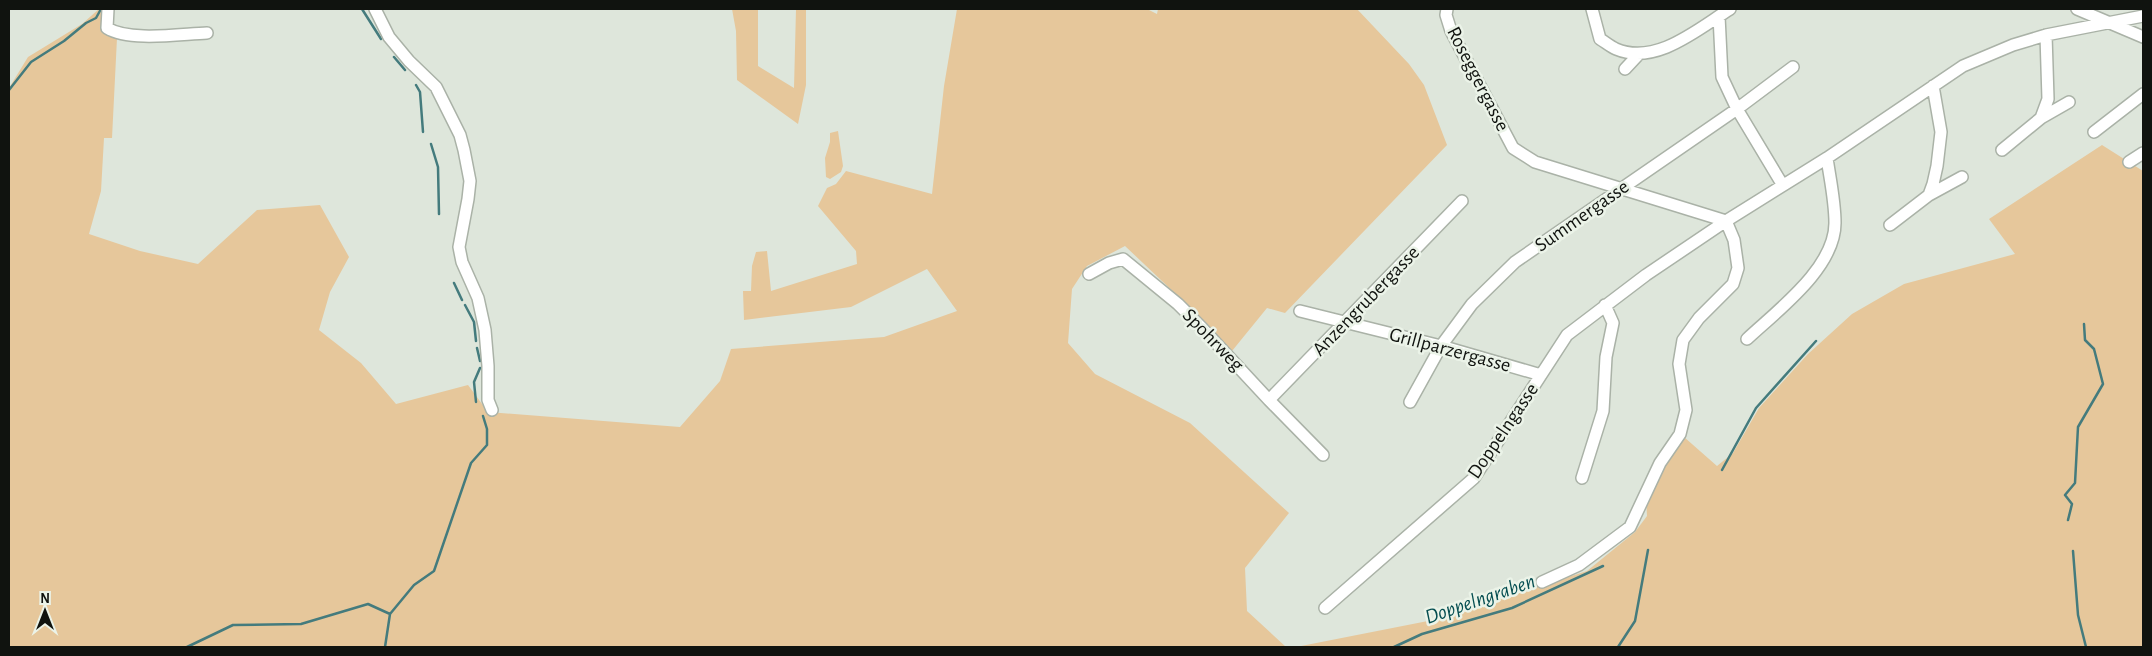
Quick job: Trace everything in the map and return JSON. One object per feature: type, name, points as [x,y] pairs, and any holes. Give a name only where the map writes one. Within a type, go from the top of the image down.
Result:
[{"type":"street","points":[[108,9],[106,24],[114,32],[134,35],[207,33]]},
{"type":"street","points":[[375,9],[389,37],[408,62],[436,87],[450,113],[464,150],[470,181],[459,247],[462,262],[478,298],[485,330],[488,400],[492,410]]},
{"type":"street","name":"Roseggergasse","points":[[1447,9],[1446,15],[1451,31],[1512,148],[1535,162],[1622,188]]},
{"type":"street","points":[[1592,9],[1600,39],[1616,50],[1640,54],[1662,49],[1730,9]]},
{"type":"street","points":[[2077,9],[2114,23],[2143,37]]},
{"type":"street","points":[[1719,16],[1722,77],[1737,109],[1782,184]]},
{"type":"street","name":"Doppelngasse","points":[[1325,608],[1474,478],[1568,335],[1605,305],[1726,221],[1782,184],[1827,158],[1964,66],[2013,45],[2046,35],[2143,16]]},
{"type":"street","points":[[2041,118],[2048,99],[2046,35]]},
{"type":"street","points":[[1625,68],[1640,54]]},
{"type":"street","name":"Summergasse","points":[[1410,402],[1441,346],[1472,304],[1515,262],[1737,109],[1793,67]]},
{"type":"street","points":[[1929,195],[1937,166],[1941,132],[1933,86]]},
{"type":"street","points":[[2094,132],[2143,94]]},
{"type":"street","points":[[2002,150],[2041,118],[2069,102]]},
{"type":"street","points":[[2129,162],[2143,152]]},
{"type":"street","points":[[1747,339],[1820,268],[1830,250],[1835,225],[1827,158]]},
{"type":"street","points":[[1890,225],[1929,195],[1962,177]]},
{"type":"street","points":[[1542,582],[1579,565],[1630,526],[1660,463],[1680,434],[1686,410],[1679,364],[1683,340],[1699,318],[1734,284],[1738,268],[1734,240],[1726,221],[1622,188]]},
{"type":"street","name":"Anzengrubergasse","points":[[1269,400],[1462,201]]},
{"type":"street","name":"Spohrweg","points":[[1089,274],[1109,262],[1123,259],[1178,304],[1323,455]]},
{"type":"street","points":[[1582,478],[1602,411],[1606,357],[1613,323],[1605,305]]},
{"type":"street","name":"Grillparzergasse","points":[[1300,311],[1441,346],[1541,375]]},
{"type":"shaded area","points":[[99,9],[104,9],[107,33],[117,38],[112,138],[104,138],[101,191],[89,234],[140,251],[198,264],[257,210],[320,205],[349,257],[330,292],[319,330],[361,363],[396,404],[468,385],[488,412],[680,427],[720,381],[731,349],[884,337],[957,311],[927,269],[851,307],[744,320],[743,291],[751,291],[752,266],[756,252],[767,251],[771,291],[857,264],[856,251],[818,206],[827,188],[836,184],[846,171],[932,194],[944,86],[957,9],[1147,9],[1157,14],[1158,9],[1357,9],[1409,64],[1424,85],[1447,145],[1285,313],[1267,308],[1232,351],[1199,316],[1125,246],[1087,266],[1072,289],[1068,343],[1095,374],[1190,423],[1289,513],[1245,568],[1247,611],[1286,647],[9,647],[9,88],[28,57],[82,24]]},
{"type":"shaded area","points":[[732,9],[758,9],[758,66],[794,88],[796,9],[806,9],[806,85],[798,124],[737,80],[736,31]]},
{"type":"shaded area","points":[[838,131],[843,166],[841,172],[830,179],[826,177],[825,158],[830,142],[830,133]]},
{"type":"shaded area","points":[[2102,145],[2143,171],[2143,647],[1296,647],[1438,619],[1587,571],[1635,532],[1647,516],[1646,498],[1662,467],[1684,437],[1717,466],[1733,453],[1759,408],[1808,354],[1852,314],[1904,284],[2015,254],[1989,219]]},
{"type":"waterway","points":[[9,90],[31,62],[96,18],[101,9]]},
{"type":"waterway","points":[[362,9],[381,39]]},
{"type":"waterway","points":[[394,57],[405,70]]},
{"type":"waterway","points":[[416,85],[420,92],[423,132]]},
{"type":"waterway","points":[[431,144],[438,167],[439,214]]},
{"type":"waterway","points":[[454,283],[462,300]]},
{"type":"waterway","points":[[465,305],[474,322],[476,341]]},
{"type":"waterway","points":[[2068,520],[2072,504],[2065,495],[2075,483],[2078,427],[2103,384],[2094,349],[2085,340],[2084,324]]},
{"type":"waterway","name":"Doppelngraben","points":[[1722,470],[1756,408],[1816,341]]},
{"type":"waterway","points":[[477,348],[480,361]]},
{"type":"waterway","points":[[476,402],[474,382],[480,368]]},
{"type":"waterway","points":[[385,647],[390,614],[414,585],[434,571],[471,463],[487,445],[487,429],[483,416]]},
{"type":"waterway","points":[[1618,647],[1635,621],[1648,550]]},
{"type":"waterway","points":[[2073,551],[2078,615],[2086,647]]},
{"type":"waterway","name":"Doppelngraben","points":[[1394,647],[1422,634],[1512,608],[1603,566]]},
{"type":"waterway","points":[[187,647],[233,625],[301,624],[368,604],[390,614]]}]
